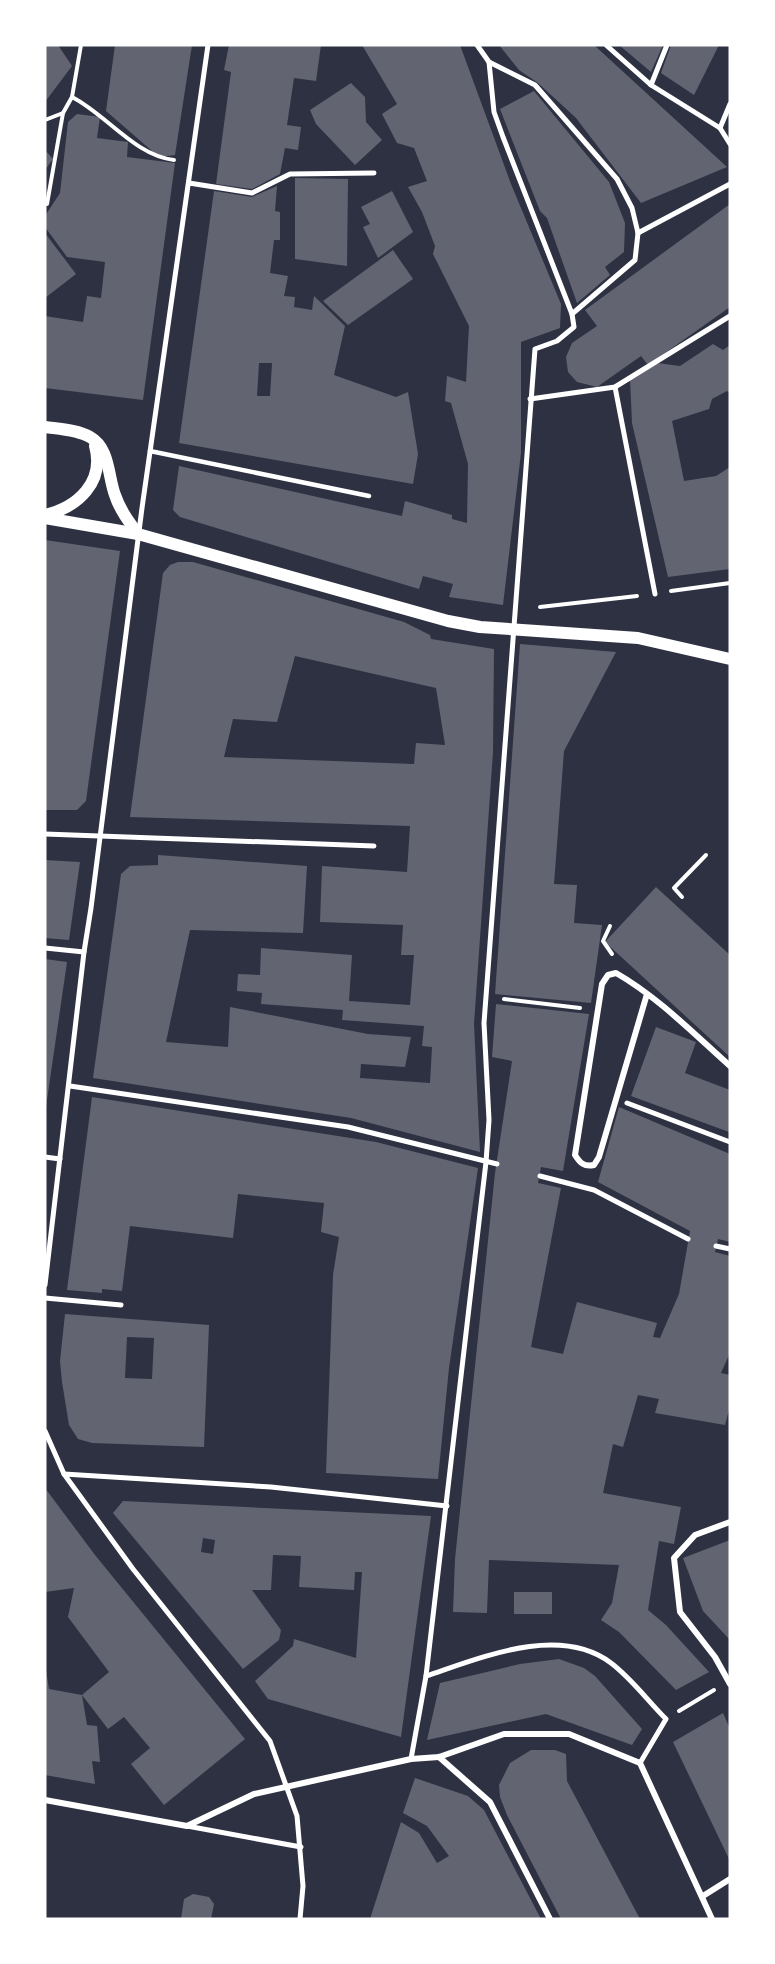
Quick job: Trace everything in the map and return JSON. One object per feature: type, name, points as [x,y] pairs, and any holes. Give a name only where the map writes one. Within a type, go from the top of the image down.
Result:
[{"type":"main road","points":[[45,426],[91,437],[102,449],[111,475],[114,493],[125,516],[138,534]]},
{"type":"main road","points":[[45,517],[62,511],[82,497],[94,480],[98,459],[91,437]]},
{"type":"main road","points":[[45,517],[138,534],[448,621],[638,638],[730,659]]},
{"type":"street","points":[[45,1286],[84,952],[138,534],[208,45]]},
{"type":"street","points":[[477,45],[489,62],[535,85],[617,179],[632,208],[638,233],[635,260],[572,314]]},
{"type":"street","points":[[606,45],[651,84],[720,128],[730,144]]},
{"type":"street","points":[[651,84],[667,45]]},
{"type":"street","points":[[411,1759],[426,1676],[486,1162],[489,1120],[483,1023],[495,853],[506,754],[513,628],[535,349],[557,341],[574,327],[572,314],[494,112],[489,62]]},
{"type":"street","points":[[720,128],[730,104]]},
{"type":"street","points":[[189,183],[252,193],[290,174],[374,173]]},
{"type":"street","points":[[638,233],[730,184]]},
{"type":"street","points":[[530,399],[615,387],[730,316]]},
{"type":"street","points":[[615,387],[655,594]]},
{"type":"street","points":[[45,834],[374,846]]},
{"type":"street","points":[[45,948],[84,952]]},
{"type":"street","points":[[647,994],[598,1157],[594,1165],[586,1166],[579,1162],[575,1155],[602,984],[609,975],[616,973],[647,994],[730,1066]]},
{"type":"street","points":[[70,1086],[348,1127],[497,1164]]},
{"type":"street","points":[[627,1103],[730,1142]]},
{"type":"street","points":[[45,1157],[60,1159]]},
{"type":"street","points":[[540,1176],[594,1190],[688,1239]]},
{"type":"street","points":[[716,1246],[730,1249]]},
{"type":"street","points":[[45,1298],[121,1305]]},
{"type":"street","points":[[45,1431],[64,1474],[133,1569],[270,1741],[297,1816],[303,1886],[300,1919]]},
{"type":"street","points":[[64,1474],[272,1487],[447,1506]]},
{"type":"street","points":[[729,1682],[715,1657],[680,1612],[674,1558],[695,1535],[730,1522]]},
{"type":"street","points":[[426,1676],[514,1650],[549,1646],[579,1648],[610,1663],[666,1719],[640,1763]]},
{"type":"street","points":[[187,1826],[254,1794],[286,1785],[411,1759],[440,1757],[504,1734],[569,1734],[640,1763],[712,1919]]},
{"type":"street","points":[[440,1757],[490,1802],[550,1919]]},
{"type":"street","points":[[45,1800],[301,1847]]},
{"type":"street","points":[[703,1896],[730,1879]]},
{"type":"lane","points":[[150,451],[369,496]]},
{"type":"path","points":[[47,204],[63,113],[72,97],[81,45]]},
{"type":"path","points":[[72,97],[92,106],[150,155],[192,162]]},
{"type":"path","points":[[45,120],[63,113]]},
{"type":"path","points":[[515,610],[730,583]]},
{"type":"path","points":[[682,897],[674,888],[706,855]]},
{"type":"path","points":[[603,941],[610,926]]},
{"type":"path","points":[[485,997],[590,1009]]},
{"type":"path","points":[[666,1719],[729,1682]]},
{"type":"building","points":[[45,45],[58,45],[72,66],[45,102]]},
{"type":"building","points":[[115,45],[192,45],[175,155],[159,157],[106,111]]},
{"type":"building","points":[[229,45],[321,45],[316,81],[294,78],[287,125],[301,127],[298,150],[285,148],[280,174],[252,189],[216,184],[231,72],[224,70]]},
{"type":"building","points":[[362,45],[460,45],[511,184],[561,304],[560,328],[521,342],[521,453],[503,605],[449,597],[453,584],[423,576],[419,589],[180,517],[173,510],[179,466],[402,516],[405,501],[452,515],[452,519],[467,523],[468,464],[451,403],[445,401],[447,376],[466,382],[469,326],[433,254],[435,246],[422,212],[408,187],[427,181],[414,148],[397,143],[382,114],[397,104]]},
{"type":"building","points":[[499,45],[594,45],[727,167],[641,203],[576,118],[538,83],[519,70]]},
{"type":"building","points":[[619,45],[663,45],[651,72]]},
{"type":"building","points":[[671,45],[719,45],[694,95],[661,73]]},
{"type":"building","points":[[351,83],[365,97],[366,122],[382,140],[355,165],[316,124],[310,110]]},
{"type":"building","points":[[534,91],[609,182],[625,223],[624,252],[605,267],[610,275],[577,303],[547,218],[540,211],[500,109]]},
{"type":"building","points":[[77,114],[100,117],[97,138],[128,142],[127,157],[175,163],[143,400],[45,388],[45,316],[83,322],[87,296],[101,298],[105,262],[67,257],[45,227],[45,216],[60,193],[68,122]]},
{"type":"building","points":[[45,150],[53,159],[45,170]]},
{"type":"building","points":[[295,178],[348,179],[347,266],[295,259]]},
{"type":"building","points":[[277,186],[275,211],[280,212],[280,240],[274,240],[270,273],[288,276],[284,296],[295,297],[294,307],[312,310],[314,296],[345,326],[334,375],[396,397],[408,392],[418,454],[413,484],[179,443],[214,191],[252,197]],"holes":[[[259,363],[272,363],[270,396],[257,396]]]},
{"type":"building","points":[[392,191],[413,232],[378,258],[363,227],[370,224],[361,207]]},
{"type":"building","points":[[730,204],[730,307],[648,365],[641,356],[597,387],[577,382],[568,372],[566,357],[572,343],[597,326],[585,310]]},
{"type":"building","points":[[45,233],[76,274],[45,298]]},
{"type":"building","points":[[393,250],[413,279],[348,325],[323,301]]},
{"type":"building","points":[[713,344],[723,350],[730,345],[730,393],[727,391],[712,399],[709,409],[672,421],[684,481],[716,476],[730,467],[730,569],[668,577],[632,423],[630,380],[657,363],[680,366]]},
{"type":"building","points":[[45,540],[120,551],[86,801],[77,810],[45,810]]},
{"type":"building","points":[[178,562],[193,562],[404,622],[430,635],[431,639],[494,649],[493,752],[474,1024],[480,1152],[351,1118],[93,1078],[121,874],[130,866],[158,865],[158,855],[307,866],[303,933],[190,930],[166,1042],[228,1047],[230,1007],[368,1034],[411,1037],[405,1067],[361,1064],[360,1078],[430,1083],[432,1047],[422,1046],[424,1026],[342,1020],[343,1010],[261,1004],[262,993],[237,991],[238,974],[260,975],[261,948],[352,955],[349,1001],[410,1005],[414,955],[401,955],[403,925],[320,922],[322,866],[407,872],[410,826],[130,817],[163,573],[170,565]],"holes":[[[295,656],[436,688],[445,745],[416,743],[414,764],[224,757],[233,719],[277,722]]]},
{"type":"building","points":[[520,644],[616,652],[564,751],[554,884],[577,885],[574,923],[602,925],[591,1003],[495,994]]},
{"type":"building","points":[[45,860],[80,862],[69,940],[45,938]]},
{"type":"building","points":[[656,887],[730,955],[730,1057],[605,942]]},
{"type":"building","points":[[45,959],[67,962],[46,1107],[45,1107]]},
{"type":"building","points":[[496,1004],[589,1014],[563,1171],[541,1167],[538,1183],[561,1188],[531,1347],[563,1354],[577,1302],[657,1323],[653,1337],[660,1338],[679,1294],[690,1231],[598,1182],[619,1107],[730,1154],[730,1242],[718,1239],[715,1252],[730,1256],[730,1353],[721,1373],[730,1375],[730,1406],[725,1425],[655,1413],[659,1399],[638,1395],[623,1447],[613,1444],[603,1493],[681,1507],[674,1544],[659,1541],[648,1610],[666,1625],[709,1672],[676,1690],[619,1632],[601,1620],[612,1603],[619,1565],[489,1560],[487,1613],[453,1612],[455,1559],[495,1173],[512,1061],[492,1057]]},
{"type":"building","points":[[656,1027],[696,1042],[685,1073],[730,1090],[729,1132],[631,1096]]},
{"type":"building","points":[[92,1097],[376,1142],[478,1168],[449,1368],[438,1479],[326,1473],[333,1275],[339,1237],[321,1232],[324,1203],[238,1194],[233,1238],[130,1226],[122,1291],[102,1289],[102,1293],[67,1290]]},
{"type":"building","points":[[65,1314],[209,1325],[204,1447],[92,1443],[78,1439],[69,1425],[60,1361]],"holes":[[[127,1337],[154,1338],[152,1379],[125,1378]]]},
{"type":"building","points":[[45,1488],[95,1555],[245,1739],[164,1805],[131,1764],[150,1748],[124,1717],[108,1729],[82,1695],[109,1672],[68,1617],[74,1588],[45,1592]]},
{"type":"building","points":[[123,1501],[431,1516],[401,1737],[268,1699],[255,1681],[293,1646],[294,1639],[356,1658],[362,1572],[355,1572],[354,1590],[299,1587],[301,1556],[273,1555],[271,1590],[252,1590],[281,1630],[279,1640],[243,1669],[113,1513]],"holes":[[[203,1538],[215,1540],[213,1554],[201,1552]]]},
{"type":"building","points":[[730,1540],[730,1640],[703,1611],[683,1558]]},
{"type":"building","points":[[514,1592],[552,1592],[552,1614],[514,1614]]},
{"type":"building","points":[[559,1659],[584,1668],[595,1676],[642,1729],[632,1745],[546,1714],[427,1740],[440,1683],[520,1664]]},
{"type":"building","points":[[45,1664],[49,1689],[82,1695],[87,1725],[97,1726],[100,1762],[92,1761],[95,1784],[45,1775]]},
{"type":"building","points":[[723,1713],[730,1729],[730,1861],[673,1742]]},
{"type":"building","points":[[531,1750],[555,1750],[566,1754],[567,1781],[640,1919],[561,1919],[500,1797],[499,1785],[510,1763]]},
{"type":"building","points":[[415,1778],[468,1796],[484,1810],[541,1919],[370,1919],[401,1822],[419,1833],[437,1863],[449,1856],[427,1826],[403,1813]]},
{"type":"building","points":[[193,1894],[209,1897],[214,1904],[211,1919],[181,1919],[184,1899]]}]
